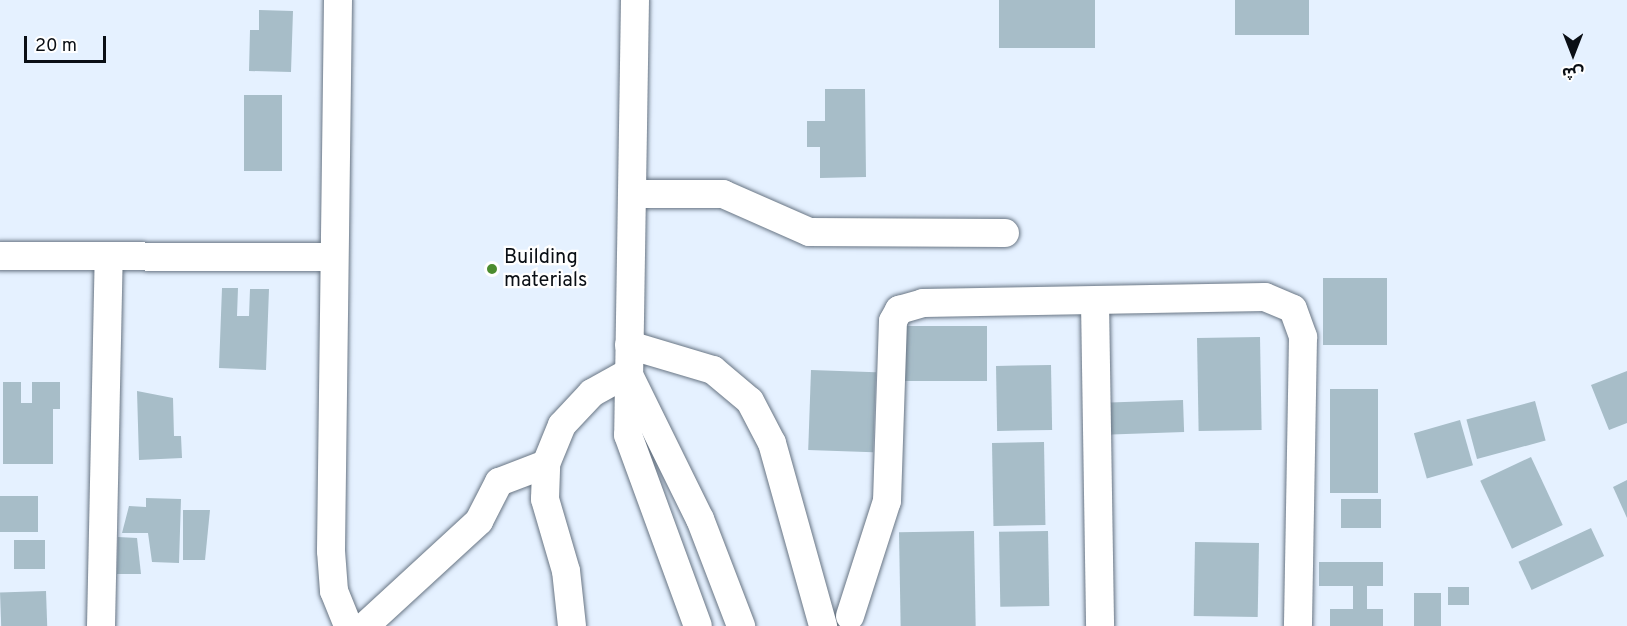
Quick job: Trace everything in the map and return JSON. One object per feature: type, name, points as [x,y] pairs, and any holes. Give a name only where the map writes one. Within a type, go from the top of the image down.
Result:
[{"type":"street","points":[[338,0],[332,257],[331,573],[348,626]]},
{"type":"street","points":[[635,0],[633,194],[625,407],[634,462],[698,626]]},
{"type":"street","points":[[633,194],[723,194],[809,232],[1005,233]]},
{"type":"street","points":[[0,256],[332,257]]},
{"type":"street","points":[[101,626],[109,256]]},
{"type":"street","points":[[815,597],[857,621],[888,501],[892,321],[899,310],[923,303],[1095,302],[1265,297],[1293,309],[1303,338],[1299,626]]},
{"type":"street","points":[[1095,302],[1100,626]]},
{"type":"street","points":[[629,345],[713,370],[750,401],[772,443],[823,626]]},
{"type":"street","points":[[572,626],[566,571],[545,500],[546,465],[562,425],[592,393],[628,373]]},
{"type":"street","points":[[628,373],[700,519],[741,626]]},
{"type":"street","points":[[365,626],[479,521],[499,482],[546,465]]},
{"type":"building","points":[[999,0],[1095,0],[1095,48],[999,48]]},
{"type":"building","points":[[1235,0],[1309,0],[1309,35],[1235,35]]},
{"type":"building","points":[[259,10],[293,11],[291,72],[249,71],[250,30],[259,30]]},
{"type":"building","points":[[825,89],[865,89],[866,177],[820,178],[820,147],[807,147],[807,121],[825,121]]},
{"type":"building","points":[[244,95],[282,95],[282,171],[244,171]]},
{"type":"building","points":[[1323,278],[1387,278],[1387,345],[1323,345]]},
{"type":"building","points":[[222,288],[238,288],[237,316],[249,316],[250,289],[269,289],[266,370],[219,368]]},
{"type":"building","points":[[901,326],[987,326],[987,381],[901,381]]},
{"type":"building","points":[[1260,337],[1262,430],[1199,431],[1197,338]]},
{"type":"building","points":[[1051,365],[1052,430],[997,431],[996,366]]},
{"type":"building","points":[[811,370],[876,372],[873,452],[808,450]]},
{"type":"building","points":[[1627,371],[1627,423],[1609,430],[1591,385]]},
{"type":"building","points":[[3,382],[21,382],[21,403],[32,403],[32,382],[60,382],[60,409],[53,409],[53,464],[3,464]]},
{"type":"building","points":[[1330,389],[1378,389],[1378,493],[1330,493]]},
{"type":"building","points":[[137,391],[173,398],[174,436],[181,436],[182,458],[139,460]]},
{"type":"building","points":[[1183,400],[1184,432],[1111,435],[1110,403]]},
{"type":"building","points":[[1535,401],[1546,441],[1477,459],[1466,419]]},
{"type":"building","points":[[1460,420],[1473,465],[1427,478],[1414,433]]},
{"type":"building","points":[[1044,442],[1045,525],[993,526],[992,443]]},
{"type":"building","points":[[1531,457],[1563,525],[1512,549],[1480,481]]},
{"type":"building","points":[[1627,480],[1627,518],[1613,487]]},
{"type":"building","points":[[0,496],[38,496],[38,532],[0,532]]},
{"type":"building","points":[[146,498],[181,499],[179,563],[152,562],[148,533],[122,533],[129,506],[146,507]]},
{"type":"building","points":[[1341,499],[1381,499],[1381,528],[1341,528]]},
{"type":"building","points":[[183,510],[210,510],[205,560],[183,560]]},
{"type":"building","points":[[1591,528],[1604,556],[1532,590],[1518,562]]},
{"type":"building","points":[[974,531],[976,626],[901,626],[899,532]]},
{"type":"building","points":[[1048,531],[1049,606],[1000,607],[999,532]]},
{"type":"building","points":[[118,537],[137,538],[141,574],[117,574]]},
{"type":"building","points":[[14,540],[45,540],[45,569],[14,569]]},
{"type":"building","points":[[1195,542],[1259,543],[1258,617],[1194,616]]},
{"type":"building","points":[[1319,562],[1383,562],[1383,586],[1367,586],[1367,609],[1383,609],[1383,626],[1330,626],[1330,609],[1353,609],[1353,586],[1319,586]]},
{"type":"building","points":[[1448,587],[1469,587],[1469,605],[1448,605]]},
{"type":"building","points":[[46,591],[47,626],[1,626],[0,593]]},
{"type":"building","points":[[1414,593],[1441,593],[1441,626],[1414,626]]},
{"type":"place","name":"Building materials","points":[[492,269]]}]
